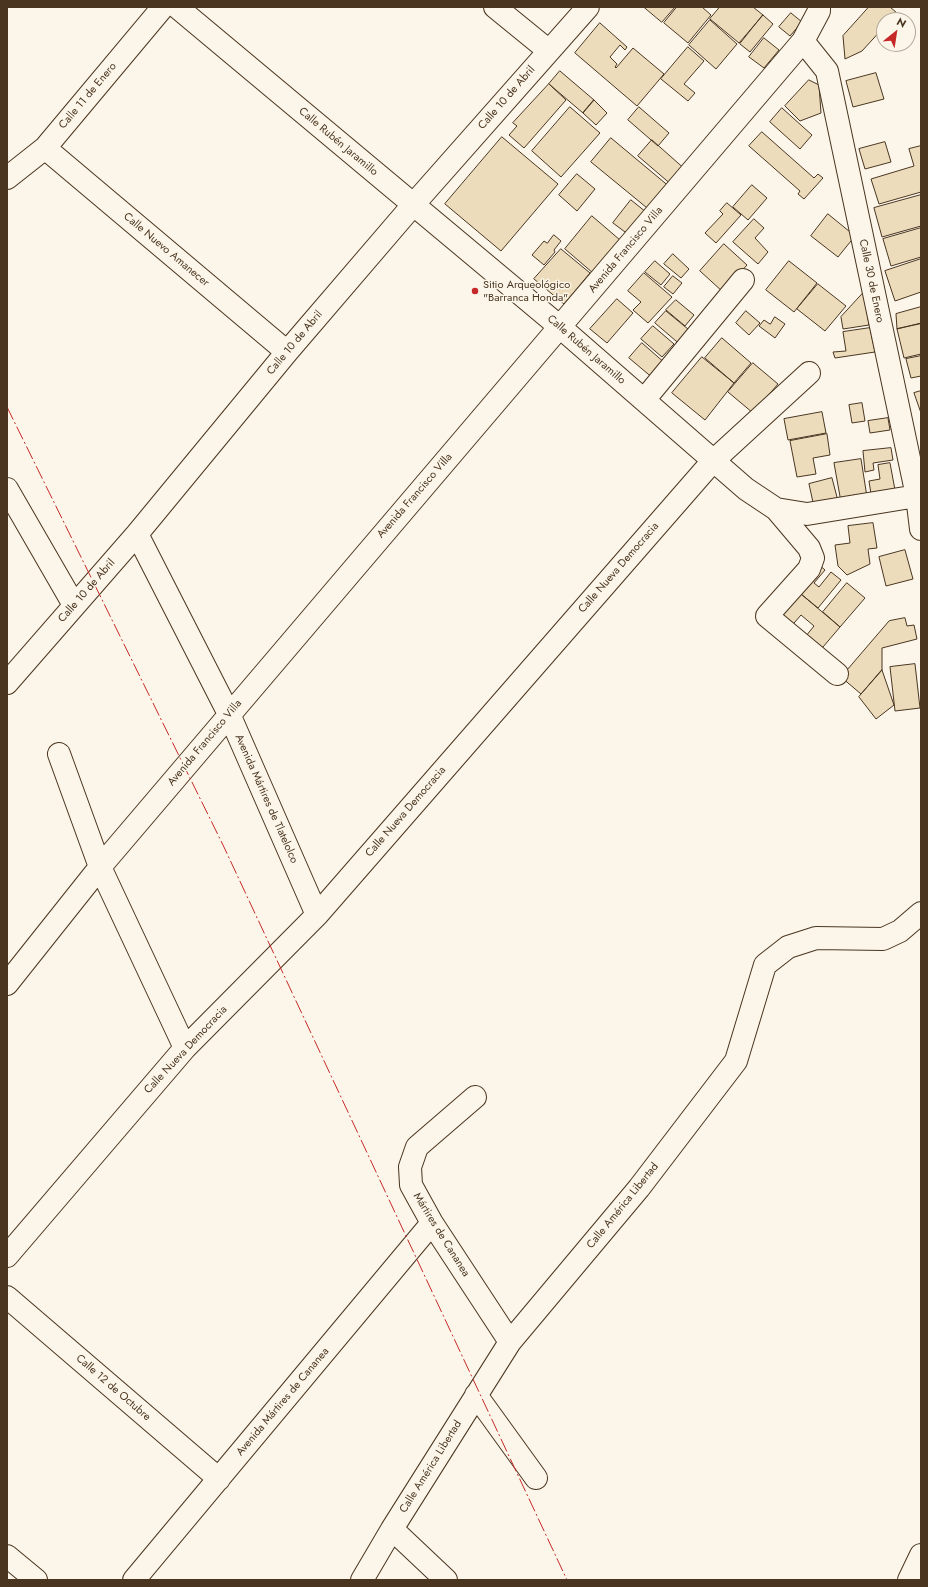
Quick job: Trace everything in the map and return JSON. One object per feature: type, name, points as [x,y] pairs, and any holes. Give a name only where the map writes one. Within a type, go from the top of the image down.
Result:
[{"type":"street","name":"Calle 11 de Enero","points":[[7,178],[45,148],[163,7]]},
{"type":"street","name":"Calle Rubén Jaramillo","points":[[177,7],[560,327],[644,400],[712,462],[746,489],[776,509],[807,514],[917,496]]},
{"type":"street","points":[[494,7],[549,51]]},
{"type":"street","name":"Calle 10 de Abril","points":[[7,683],[137,534],[287,352],[413,205],[588,7]]},
{"type":"street","name":"Avenida Francisco Villa","points":[[7,984],[100,867],[229,714],[803,41],[819,11],[819,7]]},
{"type":"street","name":"Calle 30 de Enero","points":[[803,41],[827,70],[917,496],[921,529]]},
{"type":"street","name":"Calle Nuevo Amanecer","points":[[45,148],[287,352]]},
{"type":"street","points":[[644,400],[743,280]]},
{"type":"street","name":"Calle Nueva Democracia","points":[[7,1256],[185,1048],[317,915],[712,462],[809,373]]},
{"type":"street","points":[[7,489],[74,605]]},
{"type":"street","points":[[776,509],[809,548],[813,558],[809,569],[767,616],[837,674]]},
{"type":"street","name":"Avenida Mártires de Tlatelolco","points":[[137,534],[229,714],[317,915]]},
{"type":"street","points":[[59,754],[100,867],[185,1048]]},
{"type":"street","name":"Calle América Libertad","points":[[362,1580],[392,1529],[510,1342],[639,1188],[736,1061],[765,965],[788,947],[816,938],[883,939],[900,931],[921,913]]},
{"type":"street","name":"Mártires de Cananea","points":[[475,1097],[417,1147],[410,1167],[410,1185],[432,1223],[510,1342]]},
{"type":"street","name":"Avenida Mártires de Cananea","points":[[134,1580],[432,1223]]},
{"type":"street","name":"Calle 12 de Octubre","points":[[7,1297],[219,1479]]},
{"type":"street","points":[[476,1395],[536,1478]]},
{"type":"street","points":[[392,1529],[446,1580]]},
{"type":"street","points":[[909,1580],[921,1555]]},
{"type":"street","points":[[7,1556],[36,1580]]},
{"type":"building","points":[[644,7],[675,7],[662,22]]},
{"type":"building","points":[[677,7],[702,7],[711,15],[688,43],[664,23]]},
{"type":"building","points":[[720,7],[753,7],[763,15],[739,43],[710,19]]},
{"type":"building","points":[[869,7],[890,7],[896,12],[876,12],[876,36],[862,51],[845,59],[843,36]]},
{"type":"building","points":[[791,13],[802,22],[790,36],[779,27]]},
{"type":"building","points":[[763,15],[773,24],[750,52],[740,44]]},
{"type":"building","points":[[710,20],[737,44],[716,69],[689,45]]},
{"type":"building","points":[[600,23],[627,47],[625,50],[620,45],[610,57],[617,64],[615,67],[616,68],[633,48],[664,74],[637,106],[575,53]]},
{"type":"building","points":[[764,38],[779,50],[764,68],[749,57]]},
{"type":"building","points":[[688,47],[704,61],[684,84],[695,93],[688,101],[661,79]]},
{"type":"building","points":[[560,71],[594,100],[583,113],[549,84]]},
{"type":"building","points":[[876,73],[884,99],[853,107],[846,81]]},
{"type":"building","points":[[809,80],[819,85],[821,113],[800,121],[785,106]]},
{"type":"building","points":[[549,84],[566,100],[524,148],[509,135],[517,126],[513,123]]},
{"type":"building","points":[[594,100],[607,113],[596,125],[583,113]]},
{"type":"building","points":[[570,107],[600,133],[561,177],[532,151]]},
{"type":"building","points":[[639,107],[669,133],[658,146],[628,120]]},
{"type":"building","points":[[782,108],[812,135],[800,149],[770,122]]},
{"type":"building","points":[[762,132],[814,178],[818,174],[823,178],[804,199],[798,194],[800,191],[749,146]]},
{"type":"building","points":[[502,137],[558,184],[501,251],[445,204]]},
{"type":"building","points":[[611,138],[671,188],[652,212],[591,162]]},
{"type":"building","points":[[652,140],[687,171],[673,186],[638,156]]},
{"type":"building","points":[[885,142],[891,162],[865,169],[859,149]]},
{"type":"building","points":[[921,146],[921,192],[879,204],[871,179],[914,166],[909,149]]},
{"type":"building","points":[[577,174],[595,189],[577,211],[559,195]]},
{"type":"building","points":[[752,185],[767,198],[748,220],[733,207]]},
{"type":"building","points":[[921,195],[921,226],[882,237],[874,208]]},
{"type":"building","points":[[631,200],[646,212],[629,235],[613,223]]},
{"type":"building","points":[[727,203],[741,215],[716,243],[705,233],[723,214],[720,211]]},
{"type":"building","points":[[828,214],[855,236],[838,257],[811,236]]},
{"type":"building","points":[[592,216],[620,240],[593,273],[565,249]]},
{"type":"building","points":[[754,219],[764,228],[755,238],[768,252],[758,264],[733,242]]},
{"type":"building","points":[[921,228],[921,257],[891,266],[883,239]]},
{"type":"building","points":[[554,235],[561,241],[554,250],[555,252],[544,265],[532,255],[544,241],[547,243]]},
{"type":"building","points":[[724,244],[747,265],[723,292],[700,271]]},
{"type":"building","points":[[561,249],[590,273],[564,304],[534,279]]},
{"type":"building","points":[[673,254],[689,269],[681,278],[664,264]]},
{"type":"building","points":[[921,259],[921,292],[895,301],[885,271]]},
{"type":"building","points":[[655,261],[670,274],[661,285],[645,272]]},
{"type":"building","points":[[789,261],[817,283],[794,312],[766,290]]},
{"type":"building","points":[[644,273],[672,297],[648,323],[633,310],[641,302],[628,291]]},
{"type":"building","points":[[673,276],[682,283],[673,294],[664,287]]},
{"type":"building","points":[[818,284],[846,306],[825,331],[797,309]]},
{"type":"building","points":[[864,292],[869,325],[843,329],[841,317]]},
{"type":"building","points":[[617,299],[633,313],[607,343],[590,329]]},
{"type":"building","points":[[676,300],[694,315],[685,326],[666,310]]},
{"type":"building","points":[[921,307],[921,323],[897,329],[896,314]]},
{"type":"building","points":[[666,311],[694,334],[683,347],[655,323]]},
{"type":"building","points":[[746,311],[760,323],[749,335],[736,323]]},
{"type":"building","points":[[775,317],[785,324],[775,338],[759,326],[764,320],[770,324]]},
{"type":"building","points":[[921,324],[921,354],[904,358],[897,329]]},
{"type":"building","points":[[653,326],[674,344],[662,357],[641,339]]},
{"type":"building","points":[[870,328],[875,352],[835,358],[833,352],[846,351],[843,332]]},
{"type":"building","points":[[722,338],[751,363],[734,383],[705,358]]},
{"type":"building","points":[[642,343],[666,364],[654,379],[629,358]]},
{"type":"building","points":[[921,356],[921,376],[911,378],[906,359]]},
{"type":"building","points":[[702,357],[734,383],[705,420],[672,393]]},
{"type":"building","points":[[753,363],[778,384],[753,413],[728,392]]},
{"type":"building","points":[[921,391],[921,413],[914,393]]},
{"type":"building","points":[[862,403],[865,421],[852,423],[849,405]]},
{"type":"building","points":[[822,412],[826,433],[788,440],[784,419]]},
{"type":"building","points":[[888,418],[890,430],[870,433],[868,421]]},
{"type":"building","points":[[827,434],[830,455],[813,458],[816,474],[797,477],[790,441]]},
{"type":"building","points":[[891,448],[893,460],[873,463],[874,470],[865,472],[863,451]]},
{"type":"building","points":[[861,459],[867,497],[841,502],[834,463]]},
{"type":"building","points":[[890,463],[895,490],[871,494],[869,481],[880,479],[878,465]]},
{"type":"building","points":[[832,478],[838,501],[814,507],[809,484]]},
{"type":"building","points":[[873,523],[877,548],[868,549],[870,564],[847,575],[838,566],[835,545],[850,543],[848,526]]},
{"type":"building","points":[[905,550],[913,579],[886,586],[879,557]]},
{"type":"building","points":[[817,563],[825,570],[814,583],[819,587],[831,572],[841,580],[818,608],[795,589]]},
{"type":"building","points":[[847,583],[865,598],[840,627],[823,612]]},
{"type":"building","points":[[795,589],[840,627],[817,654],[802,641],[814,626],[801,615],[788,630],[772,616]]},
{"type":"building","points":[[905,618],[907,626],[914,625],[917,639],[882,648],[882,670],[861,694],[841,677],[889,621]]},
{"type":"building","points":[[915,664],[920,708],[895,711],[890,667]]},
{"type":"building","points":[[882,670],[894,705],[876,719],[859,697]]},
{"type":"power","points":[[7,407],[223,845],[567,1580]]},
{"type":"place","name":"Sitio Arqueológico \"Barranca Honda\"","points":[[475,291]]}]
